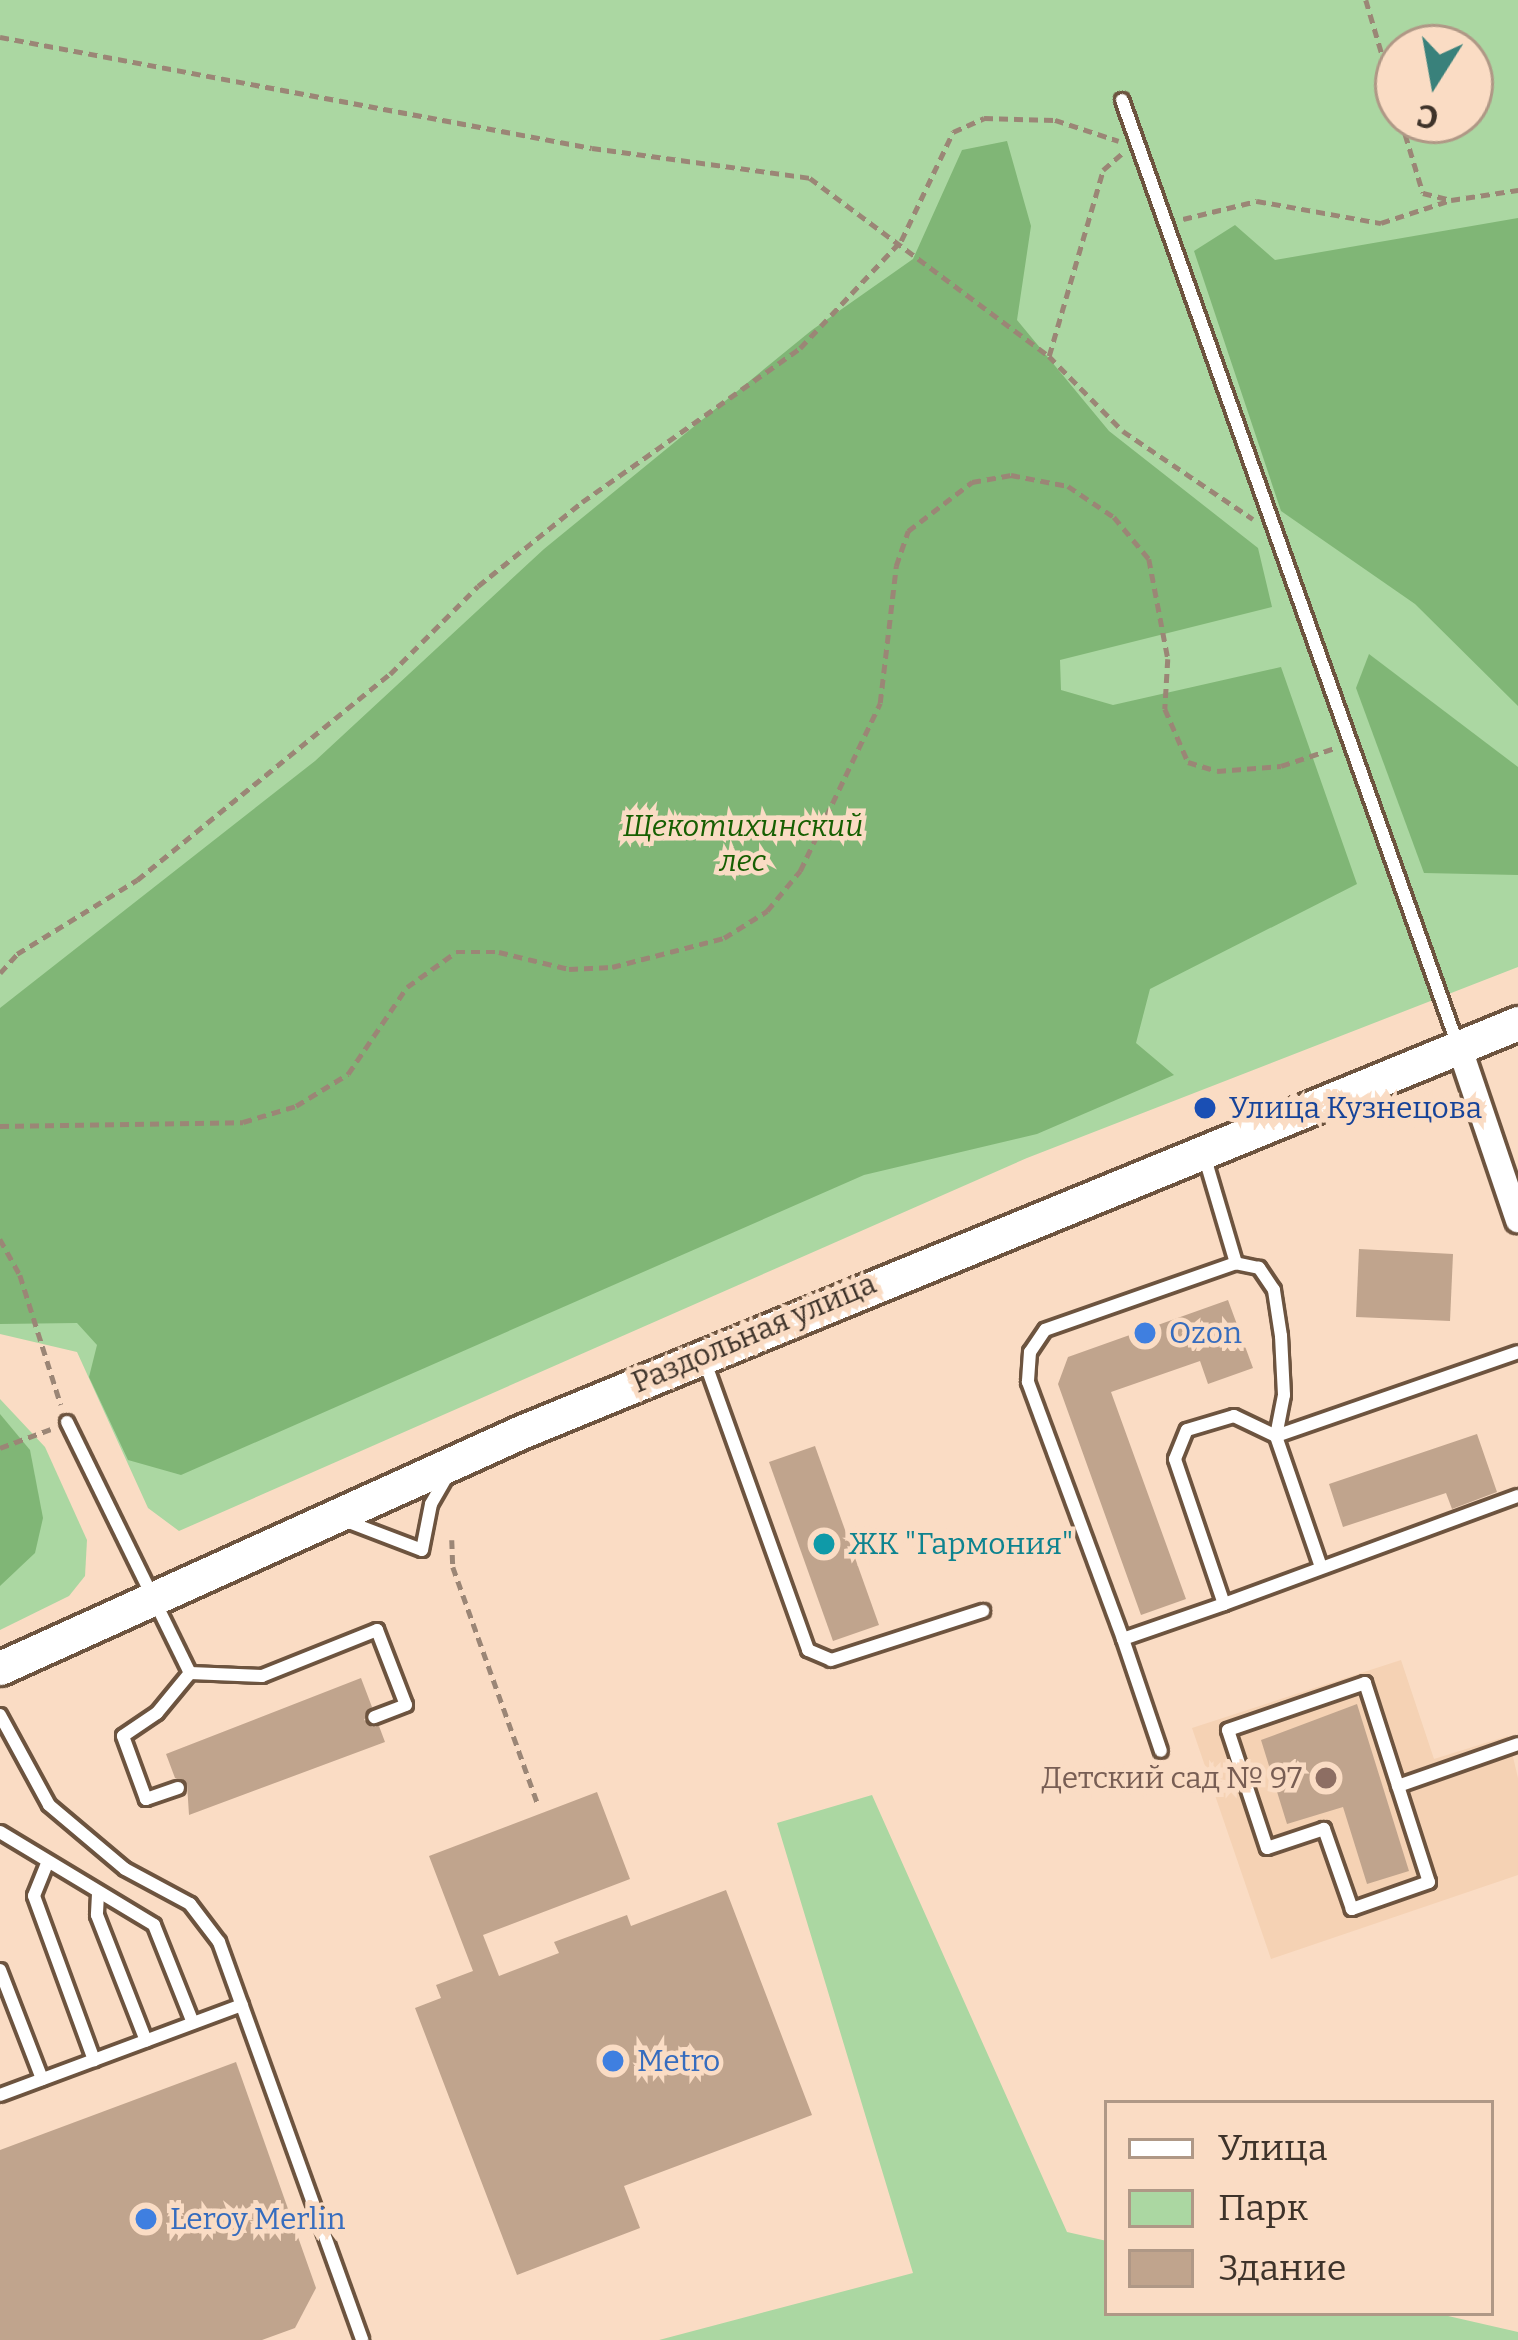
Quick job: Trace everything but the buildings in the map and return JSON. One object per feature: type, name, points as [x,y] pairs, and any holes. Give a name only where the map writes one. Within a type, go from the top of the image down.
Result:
[{"type":"main road","name":"Раздольная улица","points":[[0,1668],[465,1456],[1202,1148],[1518,1023]]},
{"type":"street","points":[[1459,1046],[1518,1220]]},
{"type":"lane","points":[[1122,100],[1347,744],[1459,1046]]},
{"type":"lane","points":[[1202,1148],[1236,1262]]},
{"type":"lane","points":[[1160,1751],[1028,1382],[1030,1352],[1045,1330],[1236,1262],[1259,1268],[1274,1290],[1284,1395],[1276,1436],[1321,1567]]},
{"type":"lane","points":[[1224,1604],[1175,1444],[1187,1430],[1234,1416],[1276,1436],[1518,1352]]},
{"type":"lane","points":[[703,1355],[808,1650],[832,1660],[982,1611]]},
{"type":"lane","points":[[67,1422],[190,1673]]},
{"type":"lane","points":[[321,1520],[375,1526],[422,1550],[431,1504],[465,1456]]},
{"type":"lane","points":[[1123,1639],[1518,1496]]},
{"type":"lane","points":[[190,1673],[262,1676],[377,1630],[406,1705],[374,1717]]},
{"type":"lane","points":[[178,1787],[146,1799],[123,1736],[157,1713],[190,1673]]},
{"type":"lane","points":[[1365,1683],[1398,1786],[1429,1882],[1352,1909],[1324,1829],[1267,1848],[1228,1730],[1365,1683]]},
{"type":"lane","points":[[0,1715],[49,1805],[84,1840],[205,1917],[242,2005],[362,2340]]},
{"type":"lane","points":[[1398,1786],[1518,1744]]},
{"type":"lane","points":[[0,1832],[46,1866],[136,1911],[163,1938],[193,2024]]},
{"type":"lane","points":[[46,1866],[34,1896],[94,2060]]},
{"type":"lane","points":[[98,1894],[98,1915],[146,2041]]},
{"type":"lane","points":[[0,1970],[42,2079]]},
{"type":"lane","points":[[0,2095],[242,2005]]},
{"type":"path","points":[[0,37],[592,148],[810,178],[901,241],[978,310],[1049,356],[1123,431],[1273,532]]},
{"type":"path","points":[[0,973],[17,954],[137,880],[390,674],[478,586],[582,502],[800,348],[901,241],[953,132],[984,118],[1055,120],[1138,147]]},
{"type":"path","points":[[1409,144],[1423,193],[1451,200]]},
{"type":"path","points":[[1049,356],[1103,170],[1138,147]]},
{"type":"path","points":[[1166,225],[1258,201],[1381,223],[1451,200],[1518,190]]},
{"type":"path","points":[[0,1126],[243,1122],[296,1106],[348,1074],[407,987],[456,952],[499,952],[568,969],[612,967],[724,938],[767,911],[800,871],[880,704],[896,566],[908,531],[972,482],[1011,475],[1068,486],[1114,517],[1149,560],[1168,659],[1165,710],[1188,762],[1217,771],[1281,766],[1347,744]]},
{"type":"path","points":[[0,1240],[20,1275],[67,1422],[0,1448]]},
{"type":"path","points":[[452,1540],[453,1567],[538,1804]]},
{"type":"shaded area","points":[[1401,1660],[1434,1759],[1508,1736],[1518,1778],[1518,1875],[1271,1959],[1192,1728]]},
{"type":"green space","points":[[0,0],[1518,0],[1518,967],[1027,1158],[179,1531],[148,1508],[77,1352],[0,1334]]},
{"type":"green space","name":"Щекотихинский лес","points":[[1007,141],[1031,226],[1017,320],[1109,431],[1258,548],[1272,607],[1060,660],[1061,690],[1113,705],[1281,667],[1357,884],[1150,989],[1136,1043],[1174,1075],[1037,1134],[864,1175],[181,1475],[128,1460],[89,1377],[97,1345],[77,1323],[0,1324],[0,1008],[315,761],[544,549],[812,330],[913,259],[962,150]]},
{"type":"green space","points":[[1518,218],[1518,706],[1415,604],[1281,511],[1194,251],[1235,225],[1275,260]]},
{"type":"green space","points":[[1369,654],[1518,767],[1518,875],[1424,873],[1356,688]]},
{"type":"green space","points":[[0,1399],[45,1447],[87,1540],[85,1576],[69,1596],[0,1630]]},
{"type":"green space","points":[[0,1414],[30,1450],[43,1518],[35,1553],[0,1586]]},
{"type":"green space","points":[[872,1795],[1067,2232],[1104,2240],[1104,2316],[1448,2316],[1518,2332],[1518,2340],[659,2340],[913,2273],[777,1823]]},
{"type":"place","name":"Улица Кузнецова","points":[[1205,1108]]},
{"type":"place","name":"Ozon","points":[[1145,1333]]},
{"type":"place","name":"ЖК \"Гармония\"","points":[[824,1544]]},
{"type":"place","name":"Детский сад № 97","points":[[1326,1778]]},
{"type":"place","name":"Metro","points":[[613,2061]]},
{"type":"place","name":"Leroy Merlin","points":[[146,2219]]}]
